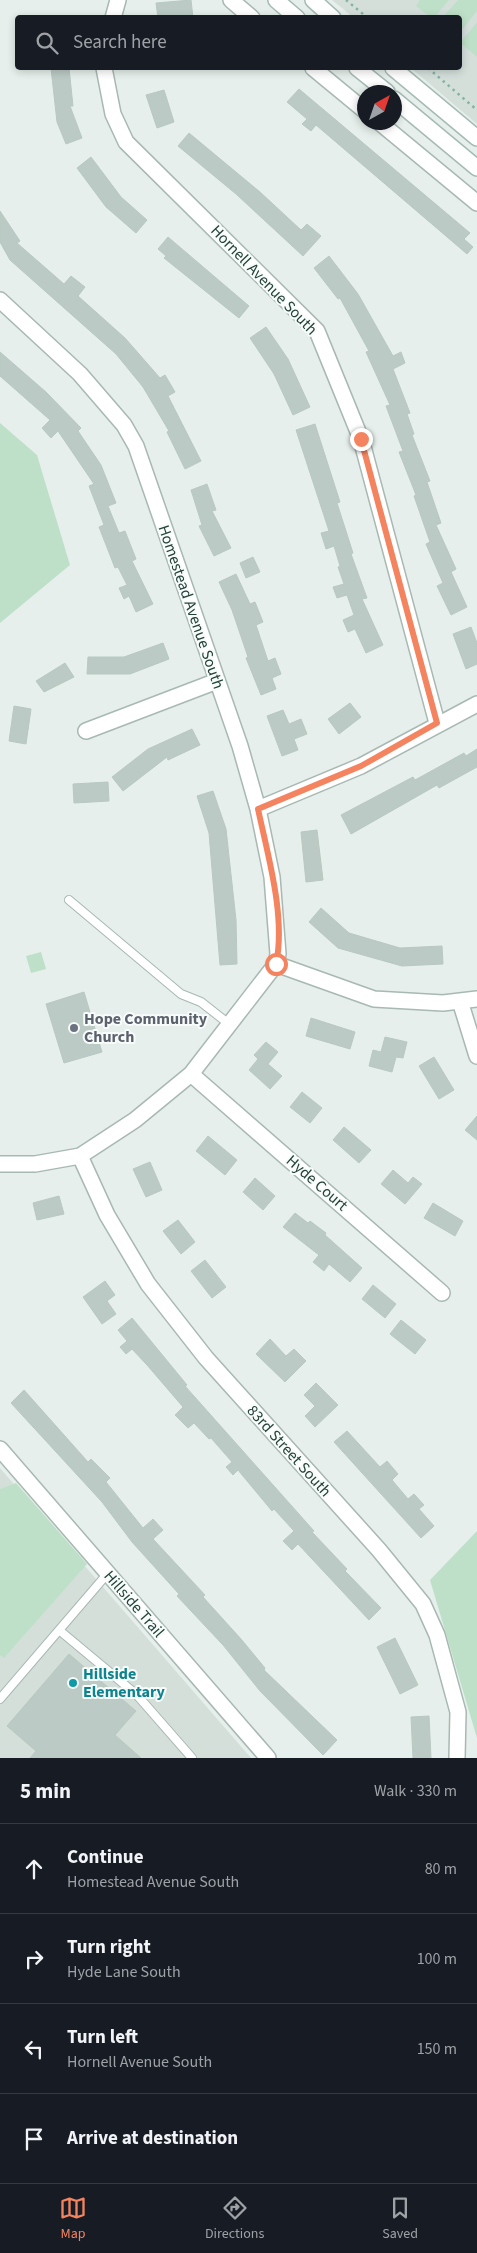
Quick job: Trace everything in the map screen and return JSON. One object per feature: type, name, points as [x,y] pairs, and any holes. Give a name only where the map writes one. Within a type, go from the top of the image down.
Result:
[{"type":"street","points":[[114,15],[118,0]]},
{"type":"street","points":[[231,0],[248,15]]},
{"type":"street","points":[[276,0],[294,15]]},
{"type":"street","points":[[312,0],[330,15]]},
{"type":"street","name":"Hornell Avenue South","points":[[104,70],[113,114],[126,142],[317,331],[361,439],[437,723]]},
{"type":"street","points":[[315,70],[357,104]]},
{"type":"street","points":[[360,70],[378,85]]},
{"type":"street","points":[[395,70],[477,138]]},
{"type":"street","points":[[402,106],[477,168]]},
{"type":"street","points":[[389,130],[477,204]]},
{"type":"street","name":"Homestead Avenue South","points":[[0,300],[80,374],[124,425],[136,446],[240,746],[258,809],[272,877],[277,922],[278,954],[276,964]]},
{"type":"street","points":[[86,731],[217,681]]},
{"type":"street","points":[[258,809],[361,766],[437,723],[477,704]]},
{"type":"street","points":[[0,1164],[35,1164],[80,1156],[134,1120],[191,1074],[276,964],[374,999],[443,1003],[477,999]]},
{"type":"street","points":[[460,1001],[477,1056]]},
{"type":"street","name":"Hyde Court","points":[[191,1074],[442,1293]]},
{"type":"street","name":"83rd Street South","points":[[80,1156],[107,1215],[148,1284],[206,1358],[379,1550],[423,1604],[437,1635],[458,1712],[457,1758]]},
{"type":"street","name":"Hillside Trail","points":[[0,1449],[268,1758]]},
{"type":"lane","points":[[69,900],[181,994],[201,1002],[229,1024]]},
{"type":"lane","points":[[0,1699],[108,1573]]},
{"type":"lane","points":[[59,1630],[137,1695],[192,1758]]},
{"type":"path","points":[[346,0],[364,15]]},
{"type":"path","points":[[430,70],[477,110]]},
{"type":"shaded area","points":[[332,0],[477,0],[477,124],[413,70],[462,70],[462,15],[351,15]]},
{"type":"shaded area","points":[[0,1468],[251,1758],[0,1758]]},
{"type":"green space","points":[[420,0],[449,0],[436,15],[427,15],[416,6]]},
{"type":"green space","points":[[458,0],[477,0],[477,11],[462,30],[462,15],[445,15]]},
{"type":"green space","points":[[477,22],[477,57],[462,45],[462,41]]},
{"type":"green space","points":[[0,423],[37,455],[70,565],[0,623]]},
{"type":"green space","points":[[41,952],[46,969],[31,973],[26,956]]},
{"type":"green space","points":[[16,1483],[87,1564],[4,1658],[0,1655],[0,1489]]},
{"type":"green space","points":[[477,1531],[477,1738],[430,1580]]},
{"type":"building","points":[[191,0],[193,15],[158,15],[156,3]]},
{"type":"building","points":[[51,70],[69,70],[73,106],[70,106],[82,138],[66,144],[57,122]]},
{"type":"building","points":[[299,89],[470,233],[464,239],[473,247],[467,254],[316,125],[311,131],[302,124],[307,119],[287,102]]},
{"type":"building","points":[[164,90],[174,122],[157,128],[146,95]]},
{"type":"building","points":[[189,133],[260,192],[301,230],[307,224],[321,236],[303,256],[236,194],[178,146]]},
{"type":"building","points":[[91,157],[121,197],[147,220],[136,233],[106,207],[77,168]]},
{"type":"building","points":[[0,211],[20,241],[17,243],[64,284],[71,276],[85,287],[78,296],[125,338],[160,378],[165,375],[175,392],[168,396],[201,461],[185,469],[167,432],[169,431],[143,387],[116,354],[10,260],[0,242]]},
{"type":"building","points":[[168,237],[249,306],[239,318],[164,258],[166,256],[158,249]]},
{"type":"building","points":[[329,256],[358,294],[393,356],[401,352],[405,363],[393,369],[410,413],[407,414],[414,434],[412,435],[430,481],[427,482],[441,523],[436,525],[456,569],[451,572],[467,607],[451,615],[437,586],[443,583],[426,544],[430,542],[414,496],[416,495],[399,452],[403,451],[386,406],[390,405],[366,352],[369,351],[340,298],[338,299],[314,268]]},
{"type":"building","points":[[266,327],[288,359],[310,407],[293,415],[274,374],[250,338]]},
{"type":"building","points":[[0,352],[46,392],[81,428],[78,431],[101,465],[116,503],[108,506],[119,533],[125,531],[136,559],[132,561],[153,604],[136,612],[129,596],[124,599],[119,588],[127,585],[118,567],[115,568],[99,527],[104,525],[89,486],[94,484],[58,431],[51,438],[42,428],[50,420],[0,376]]},
{"type":"building","points":[[315,424],[340,502],[337,503],[353,553],[351,554],[367,598],[362,599],[383,645],[366,653],[355,629],[348,632],[343,620],[354,615],[347,595],[337,598],[333,587],[344,584],[338,567],[340,566],[334,546],[326,549],[321,533],[329,531],[296,430]]},
{"type":"building","points":[[207,484],[216,510],[212,511],[231,548],[214,556],[199,526],[202,525],[191,490]]},
{"type":"building","points":[[253,557],[260,572],[246,578],[240,563]]},
{"type":"building","points":[[236,574],[250,604],[255,602],[263,622],[256,625],[268,661],[275,658],[281,674],[272,678],[276,689],[261,695],[246,658],[248,657],[232,610],[219,582]]},
{"type":"building","points":[[471,627],[477,643],[477,664],[466,669],[453,634]]},
{"type":"building","points":[[163,643],[169,659],[130,674],[87,674],[88,657],[124,657]]},
{"type":"building","points":[[65,663],[74,677],[44,692],[36,681]]},
{"type":"building","points":[[350,703],[361,717],[339,734],[328,719]]},
{"type":"building","points":[[14,706],[31,709],[26,744],[9,741]]},
{"type":"building","points":[[283,710],[289,724],[301,719],[307,734],[294,739],[298,750],[282,756],[267,716]]},
{"type":"building","points":[[192,729],[200,745],[168,760],[167,757],[123,791],[112,777],[148,749]]},
{"type":"building","points":[[477,749],[477,767],[439,788],[437,785],[351,834],[341,815],[413,777],[415,780],[464,753],[466,756]]},
{"type":"building","points":[[108,782],[109,801],[74,803],[73,784]]},
{"type":"building","points":[[213,791],[226,829],[236,920],[237,964],[220,965],[209,833],[197,796]]},
{"type":"building","points":[[317,830],[323,880],[306,882],[301,832]]},
{"type":"building","points":[[321,908],[349,933],[400,948],[442,946],[443,964],[402,966],[338,948],[309,922]]},
{"type":"building","name":"Hope Community Church","points":[[84,992],[102,1052],[64,1063],[46,1004]]},
{"type":"building","points":[[311,1018],[355,1032],[350,1049],[306,1036]]},
{"type":"building","points":[[385,1037],[407,1042],[403,1058],[396,1057],[392,1072],[369,1066],[373,1050],[381,1052]]},
{"type":"building","points":[[266,1042],[278,1052],[268,1064],[282,1076],[270,1089],[249,1070],[258,1059],[254,1055]]},
{"type":"building","points":[[434,1057],[454,1090],[439,1099],[419,1066]]},
{"type":"building","points":[[302,1092],[322,1108],[310,1123],[290,1107]]},
{"type":"building","points":[[477,1116],[477,1140],[465,1130]]},
{"type":"building","points":[[344,1127],[371,1150],[359,1163],[333,1140]]},
{"type":"building","points":[[208,1136],[237,1160],[225,1175],[196,1151]]},
{"type":"building","points":[[150,1162],[162,1190],[146,1197],[133,1169]]},
{"type":"building","points":[[393,1170],[408,1183],[413,1177],[422,1184],[405,1204],[381,1184]]},
{"type":"building","points":[[255,1178],[275,1196],[263,1210],[243,1192]]},
{"type":"building","points":[[59,1196],[64,1214],[37,1220],[33,1203]]},
{"type":"building","points":[[433,1203],[463,1221],[455,1236],[424,1218]]},
{"type":"building","points":[[295,1213],[326,1233],[325,1235],[362,1268],[350,1282],[329,1264],[324,1271],[313,1262],[319,1255],[283,1227]]},
{"type":"building","points":[[178,1220],[195,1242],[181,1254],[163,1231]]},
{"type":"building","points":[[205,1260],[226,1287],[212,1298],[191,1271]]},
{"type":"building","points":[[105,1281],[115,1295],[107,1301],[116,1314],[102,1324],[83,1297]]},
{"type":"building","points":[[373,1285],[396,1304],[385,1318],[362,1299]]},
{"type":"building","points":[[132,1318],[187,1385],[185,1386],[314,1531],[312,1532],[347,1569],[345,1571],[381,1608],[369,1620],[298,1544],[292,1550],[283,1541],[294,1531],[274,1509],[272,1511],[238,1470],[233,1475],[226,1467],[232,1462],[211,1438],[209,1439],[194,1423],[188,1428],[175,1415],[183,1407],[132,1349],[126,1354],[120,1347],[127,1341],[118,1330]]},
{"type":"building","points":[[401,1320],[426,1340],[415,1354],[390,1334]]},
{"type":"building","points":[[270,1339],[286,1356],[294,1349],[306,1361],[285,1382],[256,1354]]},
{"type":"building","points":[[316,1383],[338,1405],[315,1427],[305,1416],[315,1406],[304,1395]]},
{"type":"building","points":[[24,1390],[88,1462],[91,1459],[110,1478],[106,1482],[143,1528],[153,1519],[163,1530],[153,1539],[205,1595],[203,1597],[241,1639],[265,1668],[264,1670],[337,1740],[323,1755],[260,1691],[223,1645],[177,1596],[179,1594],[132,1542],[102,1502],[11,1403]]},
{"type":"building","points":[[347,1431],[380,1467],[387,1461],[398,1474],[392,1480],[408,1499],[414,1494],[424,1505],[419,1509],[434,1526],[421,1538],[334,1442]]},
{"type":"building","points":[[395,1638],[418,1685],[400,1694],[377,1647]]},
{"type":"building","name":"Hillside Elementary","points":[[69,1654],[136,1711],[115,1735],[141,1758],[30,1758],[36,1751],[7,1726]]},
{"type":"building","points":[[429,1716],[431,1758],[413,1758],[411,1717]]},
{"type":"place","name":"Hope Community Church","points":[[74,1028]]},
{"type":"place","name":"Hillside Elementary","points":[[73,1683]]},
{"type":"route","points":[[276,964],[278,954],[277,922],[272,877],[258,809],[361,766],[437,723],[408,621],[361,439]]}]
